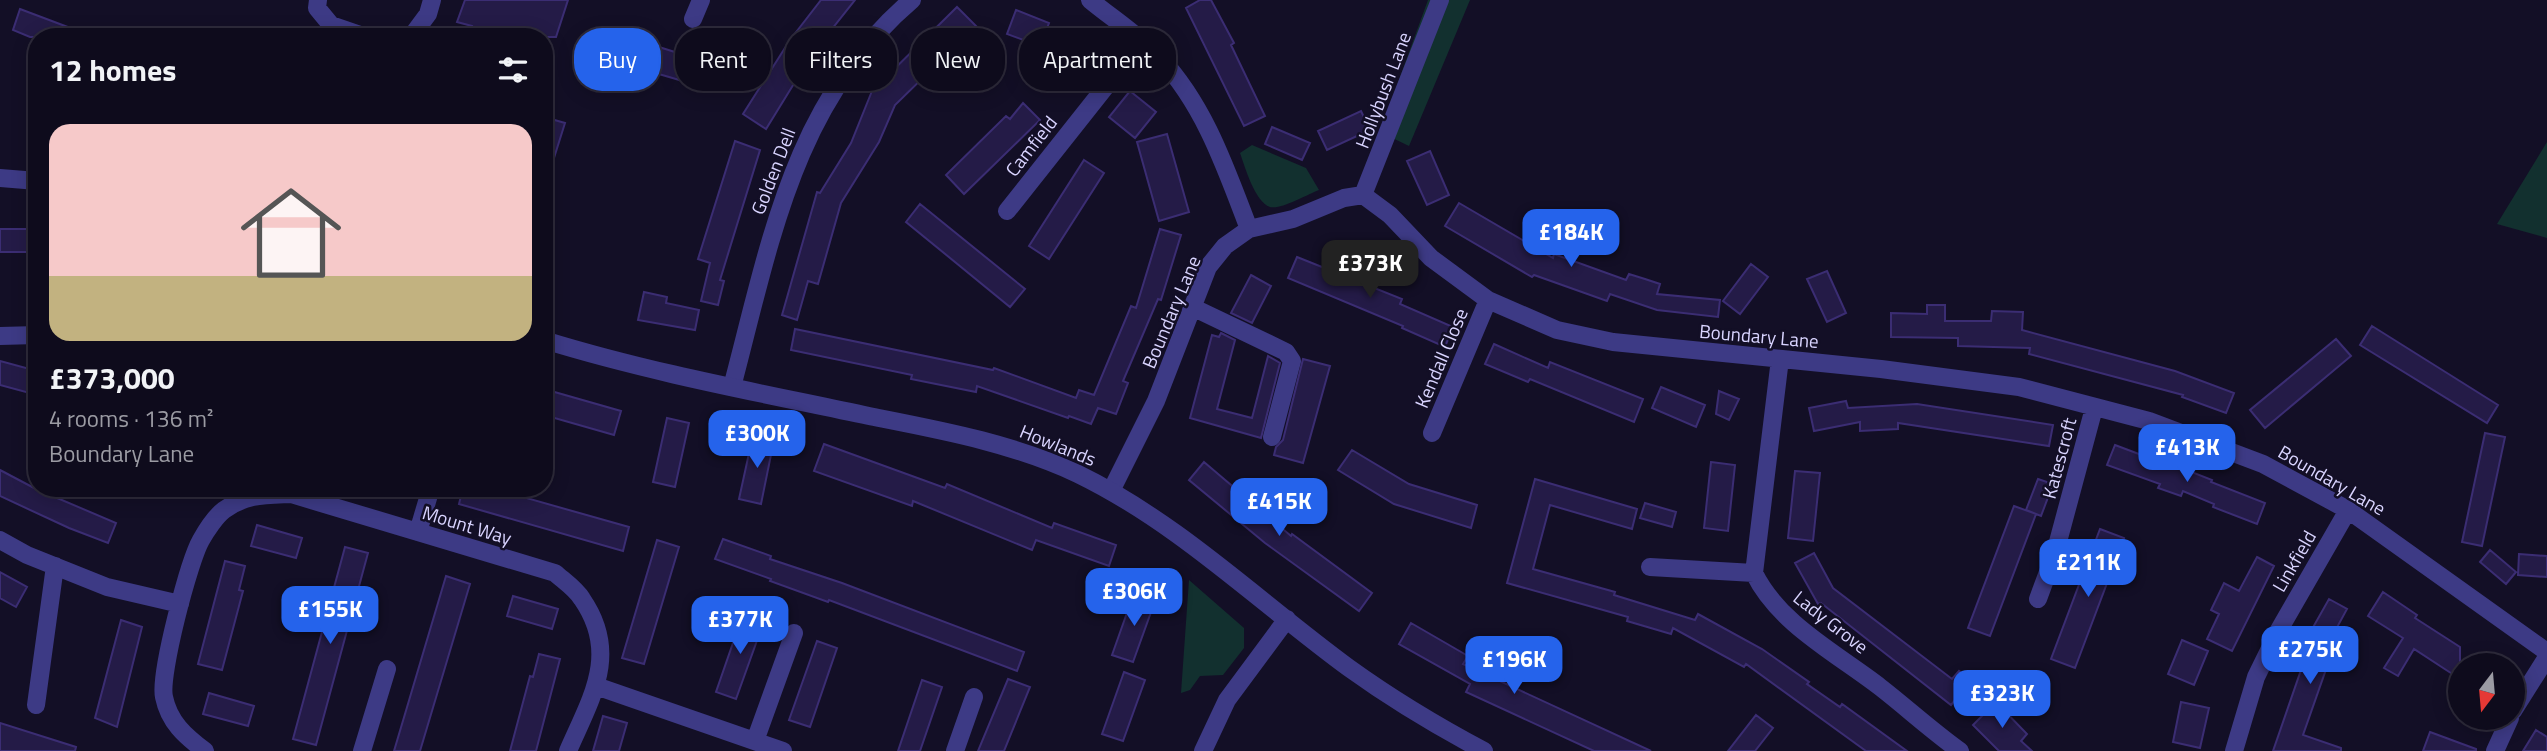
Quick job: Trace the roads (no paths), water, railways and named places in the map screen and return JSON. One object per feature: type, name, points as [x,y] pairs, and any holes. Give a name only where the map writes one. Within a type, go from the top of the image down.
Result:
[{"type":"street","points":[[318,0],[317,8],[331,25],[340,28]]},
{"type":"street","points":[[422,28],[432,0]]},
{"type":"street","points":[[693,19],[701,0]]},
{"type":"street","name":"Golden Dell","points":[[732,387],[778,214],[802,150],[842,78],[892,17],[912,0]]},
{"type":"street","points":[[1090,0],[1125,28]]},
{"type":"street","name":"Hollybush Lane","points":[[1363,195],[1440,0]]},
{"type":"street","points":[[1176,77],[1192,97],[1221,157],[1249,229]]},
{"type":"street","name":"Camfield","points":[[1007,211],[1102,91]]},
{"type":"street","points":[[0,178],[28,180]]},
{"type":"street","name":"Boundary Lane","points":[[1111,491],[1156,401],[1208,267],[1225,246],[1249,229],[1293,219],[1344,198],[1363,195],[1390,215],[1431,258],[1488,300],[1557,330],[1613,342],[1881,369],[2020,387],[2149,421],[2263,464],[2347,510],[2547,654]]},
{"type":"street","name":"Kendall Close","points":[[1432,433],[1488,300]]},
{"type":"street","points":[[1192,307],[1286,352],[1292,361],[1272,437]]},
{"type":"street","points":[[0,336],[28,335]]},
{"type":"street","name":"Howlands","points":[[553,344],[596,357],[985,440],[1076,473],[1111,491],[1218,564],[1349,668],[1416,714],[1484,751]]},
{"type":"street","points":[[1650,566],[1754,573],[1780,359]]},
{"type":"street","name":"Katescroft","points":[[2038,599],[2055,553],[2094,408]]},
{"type":"street","name":"Mount Way","points":[[205,751],[182,734],[171,718],[163,695],[165,667],[180,604],[200,541],[222,511],[249,497]]},
{"type":"street","name":"Mount Way","points":[[301,497],[555,573],[582,598],[600,633],[601,662],[596,686],[568,751]]},
{"type":"street","points":[[418,532],[428,497]]},
{"type":"street","name":"Linkfield","points":[[2234,751],[2256,677],[2285,619],[2347,510]]},
{"type":"street","points":[[0,540],[107,587],[180,604]]},
{"type":"street","points":[[36,705],[55,566]]},
{"type":"street","name":"Lady Grove","points":[[1754,573],[1765,594],[1789,620],[1960,751]]},
{"type":"street","points":[[1203,751],[1227,700],[1287,620]]},
{"type":"street","points":[[755,741],[794,634]]},
{"type":"street","points":[[2525,691],[2547,654]]},
{"type":"street","points":[[362,751],[387,668]]},
{"type":"street","points":[[596,686],[783,751]]},
{"type":"street","points":[[955,751],[974,696]]},
{"type":"street","points":[[2495,751],[2505,730]]}]
